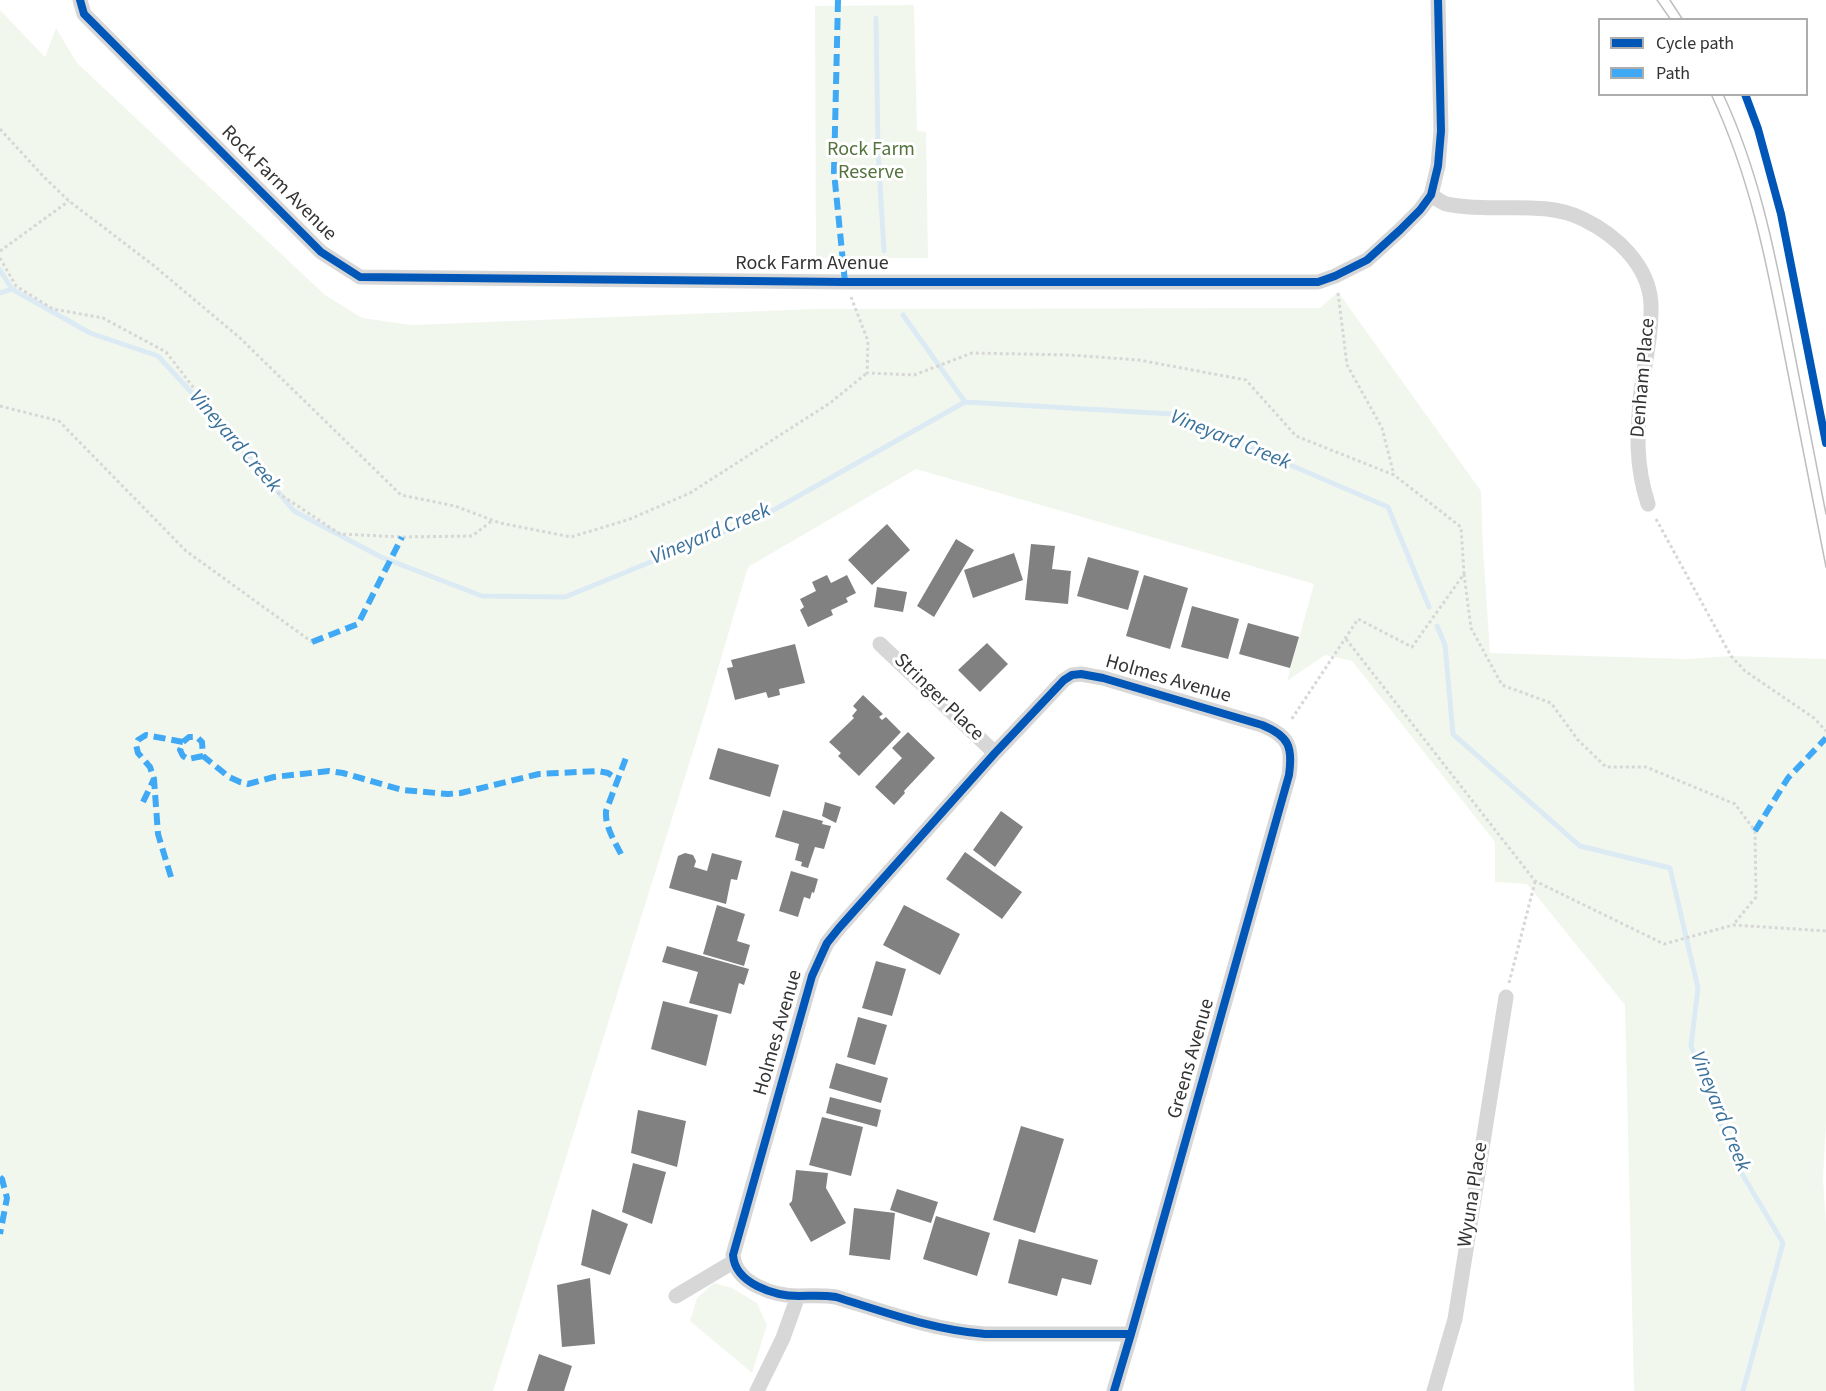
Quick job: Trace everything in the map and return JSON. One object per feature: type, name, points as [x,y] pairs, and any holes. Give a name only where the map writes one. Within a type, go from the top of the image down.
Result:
[{"type":"street","name":"Rock Farm Avenue","points":[[80,0],[84,14],[321,252],[360,277],[845,282],[1318,282],[1335,276],[1367,260],[1420,210],[1431,195],[1438,166],[1442,131],[1438,0]]},
{"type":"street","name":"Denham Place","points":[[1431,195],[1447,204],[1560,211],[1572,214],[1597,226],[1612,237],[1638,264],[1651,302],[1651,326],[1641,391],[1637,459],[1641,484],[1648,504]]},
{"type":"street","name":"Stringer Place","points":[[880,644],[995,753]]},
{"type":"street","name":"Holmes Avenue","points":[[733,1262],[734,1248],[818,959],[839,928],[995,753],[1064,680],[1072,675],[1081,674],[1102,678],[1262,725],[1282,736]]},
{"type":"street","name":"Greens Avenue","points":[[1114,1391],[1289,775],[1291,752],[1282,736]]},
{"type":"street","name":"Wyuna Place","points":[[1434,1391],[1455,1319],[1506,997]]},
{"type":"street","points":[[676,1296],[733,1262],[742,1276],[773,1292],[798,1296],[821,1294],[836,1297],[962,1332],[1131,1334]]},
{"type":"street","points":[[758,1391],[783,1338],[798,1296]]},
{"type":"path","points":[[0,129],[69,201],[153,265],[240,338],[401,495],[454,506],[493,520],[571,537],[630,519],[690,493],[830,403],[867,373],[914,375],[972,353],[1070,355],[1139,360],[1246,380],[1296,436],[1394,475],[1461,527],[1471,628],[1502,686],[1551,703],[1578,740],[1606,767],[1646,766],[1735,804],[1755,831],[1756,897],[1733,925]]},
{"type":"path","points":[[0,251],[69,201]]},
{"type":"path","points":[[0,258],[16,286],[54,309],[103,318],[166,352],[272,489],[340,534],[402,537],[472,536],[493,520]]},
{"type":"path","points":[[1335,276],[1347,365],[1382,428],[1394,475]]},
{"type":"path","points":[[845,282],[868,341],[867,373]]},
{"type":"path","points":[[0,406],[59,421],[186,551],[312,642]]},
{"type":"path","points":[[1648,504],[1731,656],[1745,671],[1814,718],[1826,731]]},
{"type":"path","points":[[1291,720],[1358,619],[1412,647],[1464,574]]},
{"type":"path","points":[[1345,638],[1535,881],[1664,944],[1733,925],[1826,931]]},
{"type":"path","points":[[1506,997],[1535,881]]},
{"type":"green space","name":"Rock Farm Reserve","points":[[914,5],[917,131],[926,132],[928,258],[816,258],[815,6]]},
{"type":"green space","points":[[0,10],[45,57],[56,28],[77,63],[325,295],[362,318],[412,325],[814,309],[1320,308],[1338,292],[1481,491],[1490,653],[1687,659],[1731,656],[1826,659],[1826,1123],[1823,1178],[1826,1224],[1826,1391],[1634,1391],[1625,1005],[1527,884],[1495,882],[1495,842],[1352,661],[1325,655],[1287,681],[1314,584],[916,469],[748,567],[705,713],[493,1391],[0,1391]]},
{"type":"green space","points":[[714,1283],[732,1288],[757,1303],[767,1325],[752,1373],[690,1321],[697,1298]]},
{"type":"building","points":[[887,524],[910,550],[872,585],[848,560]]},
{"type":"building","points":[[956,539],[974,550],[934,617],[917,606]]},
{"type":"building","points":[[1031,544],[1055,546],[1052,569],[1071,571],[1068,604],[1025,600]]},
{"type":"building","points":[[1014,553],[1023,580],[973,598],[964,570]]},
{"type":"building","points":[[1088,557],[1139,571],[1128,610],[1077,596]]},
{"type":"building","points":[[827,575],[831,583],[847,575],[856,593],[846,598],[848,602],[831,610],[833,615],[808,627],[800,610],[804,607],[800,599],[816,591],[812,582]]},
{"type":"building","points":[[1144,575],[1188,588],[1170,649],[1126,636]]},
{"type":"building","points":[[877,587],[907,592],[903,612],[874,607]]},
{"type":"building","points":[[1192,606],[1239,619],[1228,659],[1181,647]]},
{"type":"building","points":[[1248,623],[1299,637],[1290,668],[1239,654]]},
{"type":"building","points":[[987,643],[1008,664],[980,692],[958,670]]},
{"type":"building","points":[[795,644],[805,683],[779,689],[780,695],[768,698],[766,692],[735,700],[727,668],[733,667],[731,660]]},
{"type":"building","points":[[863,695],[883,714],[879,717],[882,720],[886,717],[901,732],[859,776],[838,756],[841,753],[829,742],[854,718],[852,716],[857,710],[853,706]]},
{"type":"building","points":[[908,732],[935,758],[894,805],[875,787],[902,758],[892,748]]},
{"type":"building","points":[[718,748],[779,765],[770,797],[709,779]]},
{"type":"building","points":[[825,802],[841,807],[836,823],[822,816]]},
{"type":"building","points":[[783,810],[823,821],[822,824],[831,826],[824,849],[815,847],[808,868],[801,866],[802,862],[795,860],[799,844],[775,837]]},
{"type":"building","points":[[1001,811],[1023,827],[995,867],[973,850]]},
{"type":"building","points":[[965,852],[1022,892],[1002,919],[946,879]]},
{"type":"building","points":[[685,853],[693,855],[696,861],[694,867],[707,871],[712,853],[742,861],[737,880],[731,879],[726,904],[669,888],[678,856]]},
{"type":"building","points":[[791,871],[818,879],[810,899],[804,897],[798,917],[779,911]]},
{"type":"building","points":[[717,905],[745,914],[737,941],[750,945],[744,966],[703,954]]},
{"type":"building","points":[[904,905],[960,934],[940,975],[883,945]]},
{"type":"building","points":[[667,946],[749,969],[744,985],[739,983],[731,1014],[689,1003],[698,972],[662,962]]},
{"type":"building","points":[[876,961],[906,969],[892,1016],[862,1008]]},
{"type":"building","points":[[663,1001],[718,1015],[706,1066],[651,1049]]},
{"type":"building","points":[[858,1017],[887,1025],[875,1065],[847,1057]]},
{"type":"building","points":[[836,1063],[888,1078],[881,1103],[829,1088]]},
{"type":"building","points":[[830,1097],[881,1110],[877,1127],[826,1113]]},
{"type":"building","points":[[638,1110],[686,1121],[677,1167],[631,1153]]},
{"type":"building","points":[[822,1117],[863,1127],[851,1176],[809,1165]]},
{"type":"building","points":[[1021,1126],[1064,1139],[1035,1233],[993,1220]]},
{"type":"building","points":[[633,1163],[666,1172],[652,1224],[622,1212]]},
{"type":"building","points":[[796,1170],[828,1173],[826,1188],[846,1223],[811,1242],[789,1204],[792,1201]]},
{"type":"building","points":[[897,1189],[938,1202],[931,1223],[890,1210]]},
{"type":"building","points":[[854,1208],[895,1213],[890,1260],[849,1255]]},
{"type":"building","points":[[592,1209],[628,1224],[610,1275],[581,1265]]},
{"type":"building","points":[[936,1216],[990,1233],[977,1276],[923,1259]]},
{"type":"building","points":[[1019,1239],[1098,1260],[1091,1285],[1062,1278],[1057,1296],[1008,1283]]},
{"type":"building","points":[[590,1278],[595,1344],[562,1347],[557,1285]]},
{"type":"building","points":[[539,1354],[572,1366],[564,1391],[527,1391]]},
{"type":"waterway","points":[[876,18],[878,150],[884,251]]},
{"type":"waterway","name":"Vineyard Creek","points":[[0,270],[12,289],[90,333],[158,356],[229,433],[294,511],[381,557],[482,596],[565,597],[763,516],[965,402],[1172,414],[1388,507],[1429,607]]},
{"type":"waterway","points":[[0,293],[12,289]]},
{"type":"waterway","points":[[903,315],[965,402]]},
{"type":"waterway","name":"Vineyard Creek","points":[[1437,626],[1445,645],[1453,734],[1580,846],[1670,868],[1698,988],[1691,1046],[1738,1167],[1783,1243],[1743,1391]]},
{"type":"tram line","points":[[1657,0],[1670,18]]},
{"type":"tram line","points":[[1670,0],[1682,18]]},
{"type":"tram line","points":[[1712,96],[1736,156],[1763,251],[1826,567]]},
{"type":"tram line","points":[[1724,96],[1747,152],[1765,212],[1826,514]]},
{"type":"marked path","points":[[838,0],[834,172],[845,282]]},
{"type":"marked path","points":[[312,642],[358,624],[402,537]]},
{"type":"marked path","points":[[171,877],[158,834],[154,779],[150,767],[138,753],[136,745],[138,740],[146,735],[183,742]]},
{"type":"marked path","points":[[203,756],[188,759],[183,756],[180,750],[183,742],[189,737],[197,737],[202,742],[203,756],[229,777],[248,784],[274,777],[329,771],[402,790],[448,794],[461,793],[539,774],[598,771],[608,773],[617,779]]},
{"type":"marked path","points":[[1755,831],[1788,778],[1826,738]]},
{"type":"marked path","points":[[621,854],[608,828],[606,811],[627,755]]},
{"type":"marked path","points":[[143,802],[154,779]]},
{"type":"marked path","points":[[0,1177],[7,1198],[0,1234]]},
{"type":"cycle path","points":[[80,0],[84,14],[321,252],[360,277],[845,282],[1318,282],[1335,276],[1367,260],[1420,210],[1431,195],[1438,166],[1441,131],[1438,0]]},
{"type":"cycle path","points":[[1746,96],[1758,129],[1781,214],[1826,443]]},
{"type":"cycle path","points":[[1114,1391],[1131,1334],[1289,775],[1290,757],[1283,738],[1262,725],[1103,678],[1081,674],[1072,675],[1064,680],[995,753],[827,943],[812,976],[733,1255],[735,1265],[741,1274],[748,1281],[768,1291],[799,1296],[836,1297],[909,1320],[947,1329],[985,1334],[1131,1334]]}]
